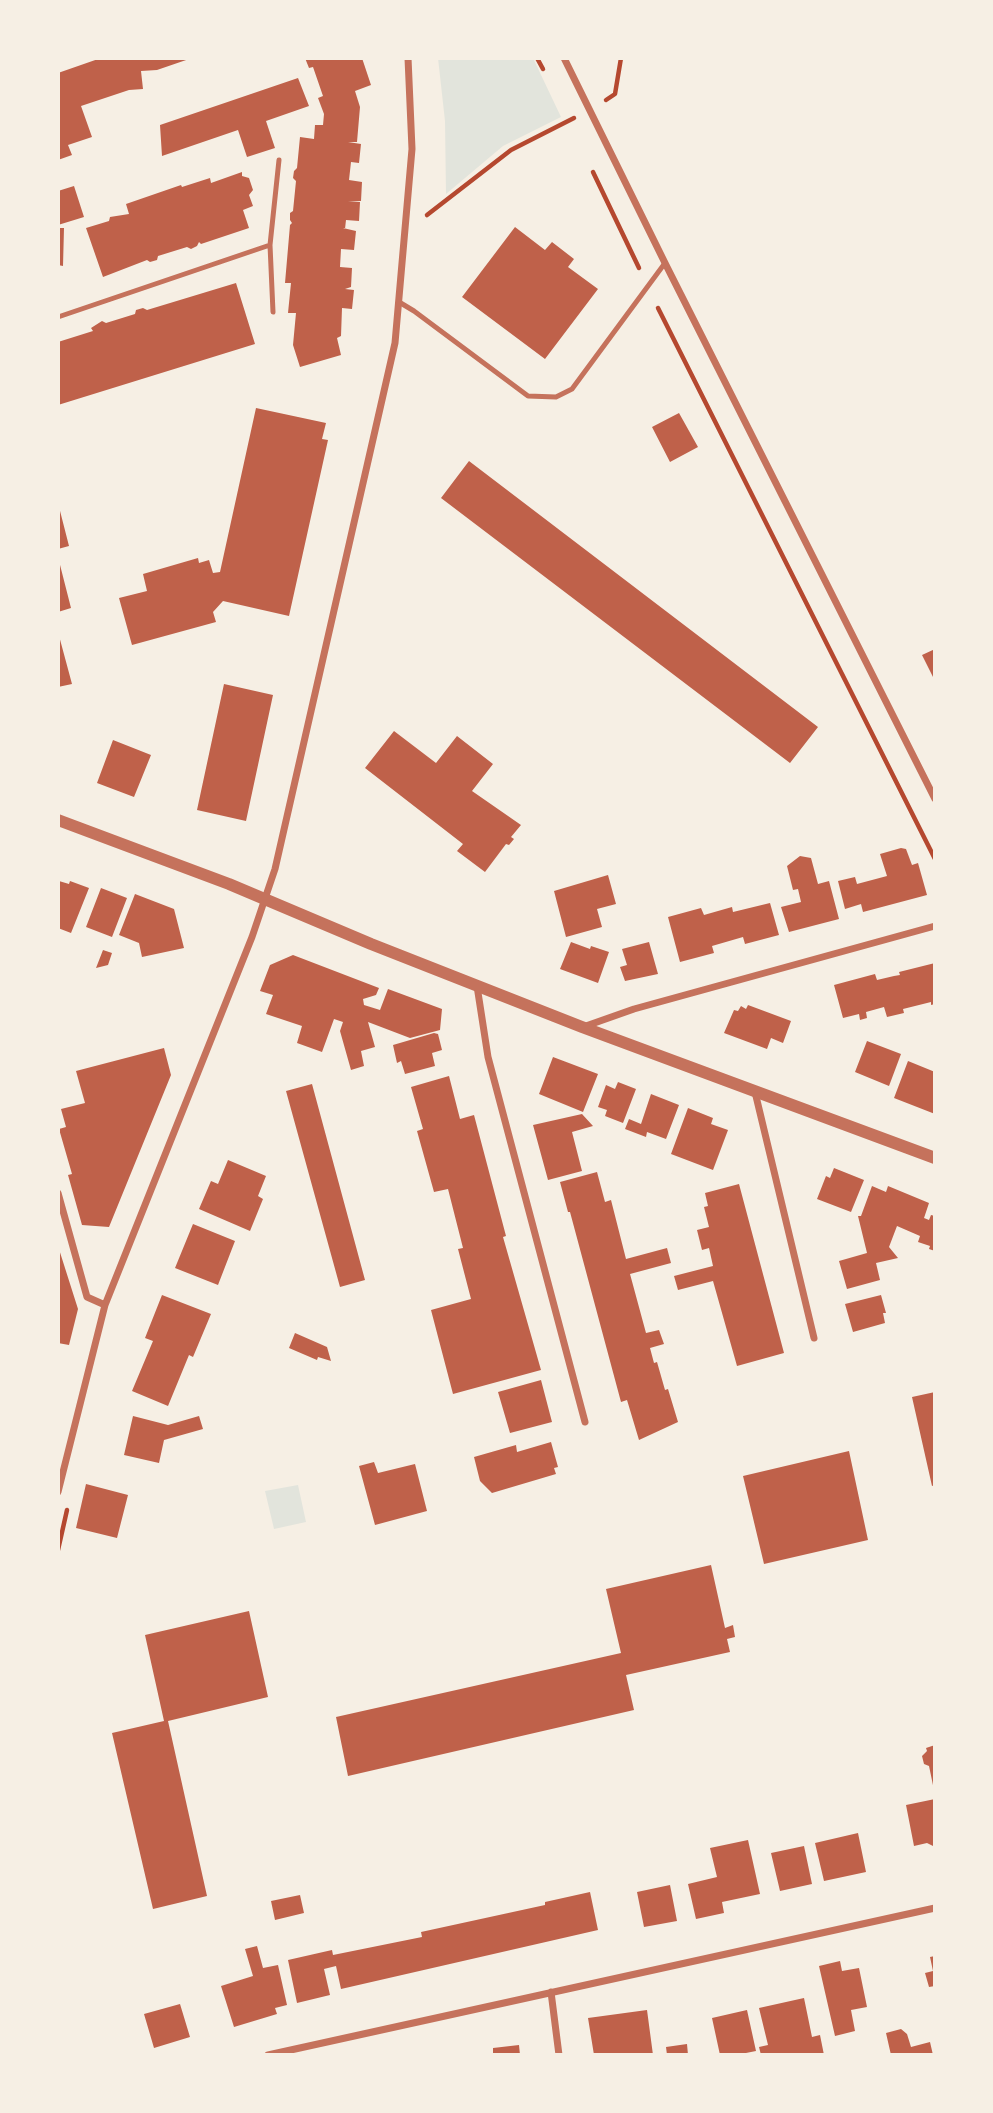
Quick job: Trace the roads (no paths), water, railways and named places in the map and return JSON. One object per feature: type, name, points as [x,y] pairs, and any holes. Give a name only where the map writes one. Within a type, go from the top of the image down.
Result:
[{"type":"street","points":[[58,1492],[105,1306],[238,973],[275,869],[395,343],[412,149],[408,58]]},
{"type":"street","points":[[564,58],[935,799]]},
{"type":"street","points":[[58,820],[265,899],[582,1027],[935,1158]]},
{"type":"street","points":[[582,1027],[634,1009],[935,926]]},
{"type":"street","points":[[477,986],[488,1057],[585,1422]]},
{"type":"street","points":[[755,1092],[814,1338]]},
{"type":"street","points":[[58,1194],[87,1297],[105,1306]]},
{"type":"street","points":[[268,2055],[287,2053],[935,1908]]},
{"type":"street","points":[[551,1992],[559,2055]]},
{"type":"lane","points":[[273,312],[270,245],[279,160]]},
{"type":"lane","points":[[58,317],[270,245]]},
{"type":"lane","points":[[399,302],[528,396],[556,397],[572,389],[665,263]]}]
